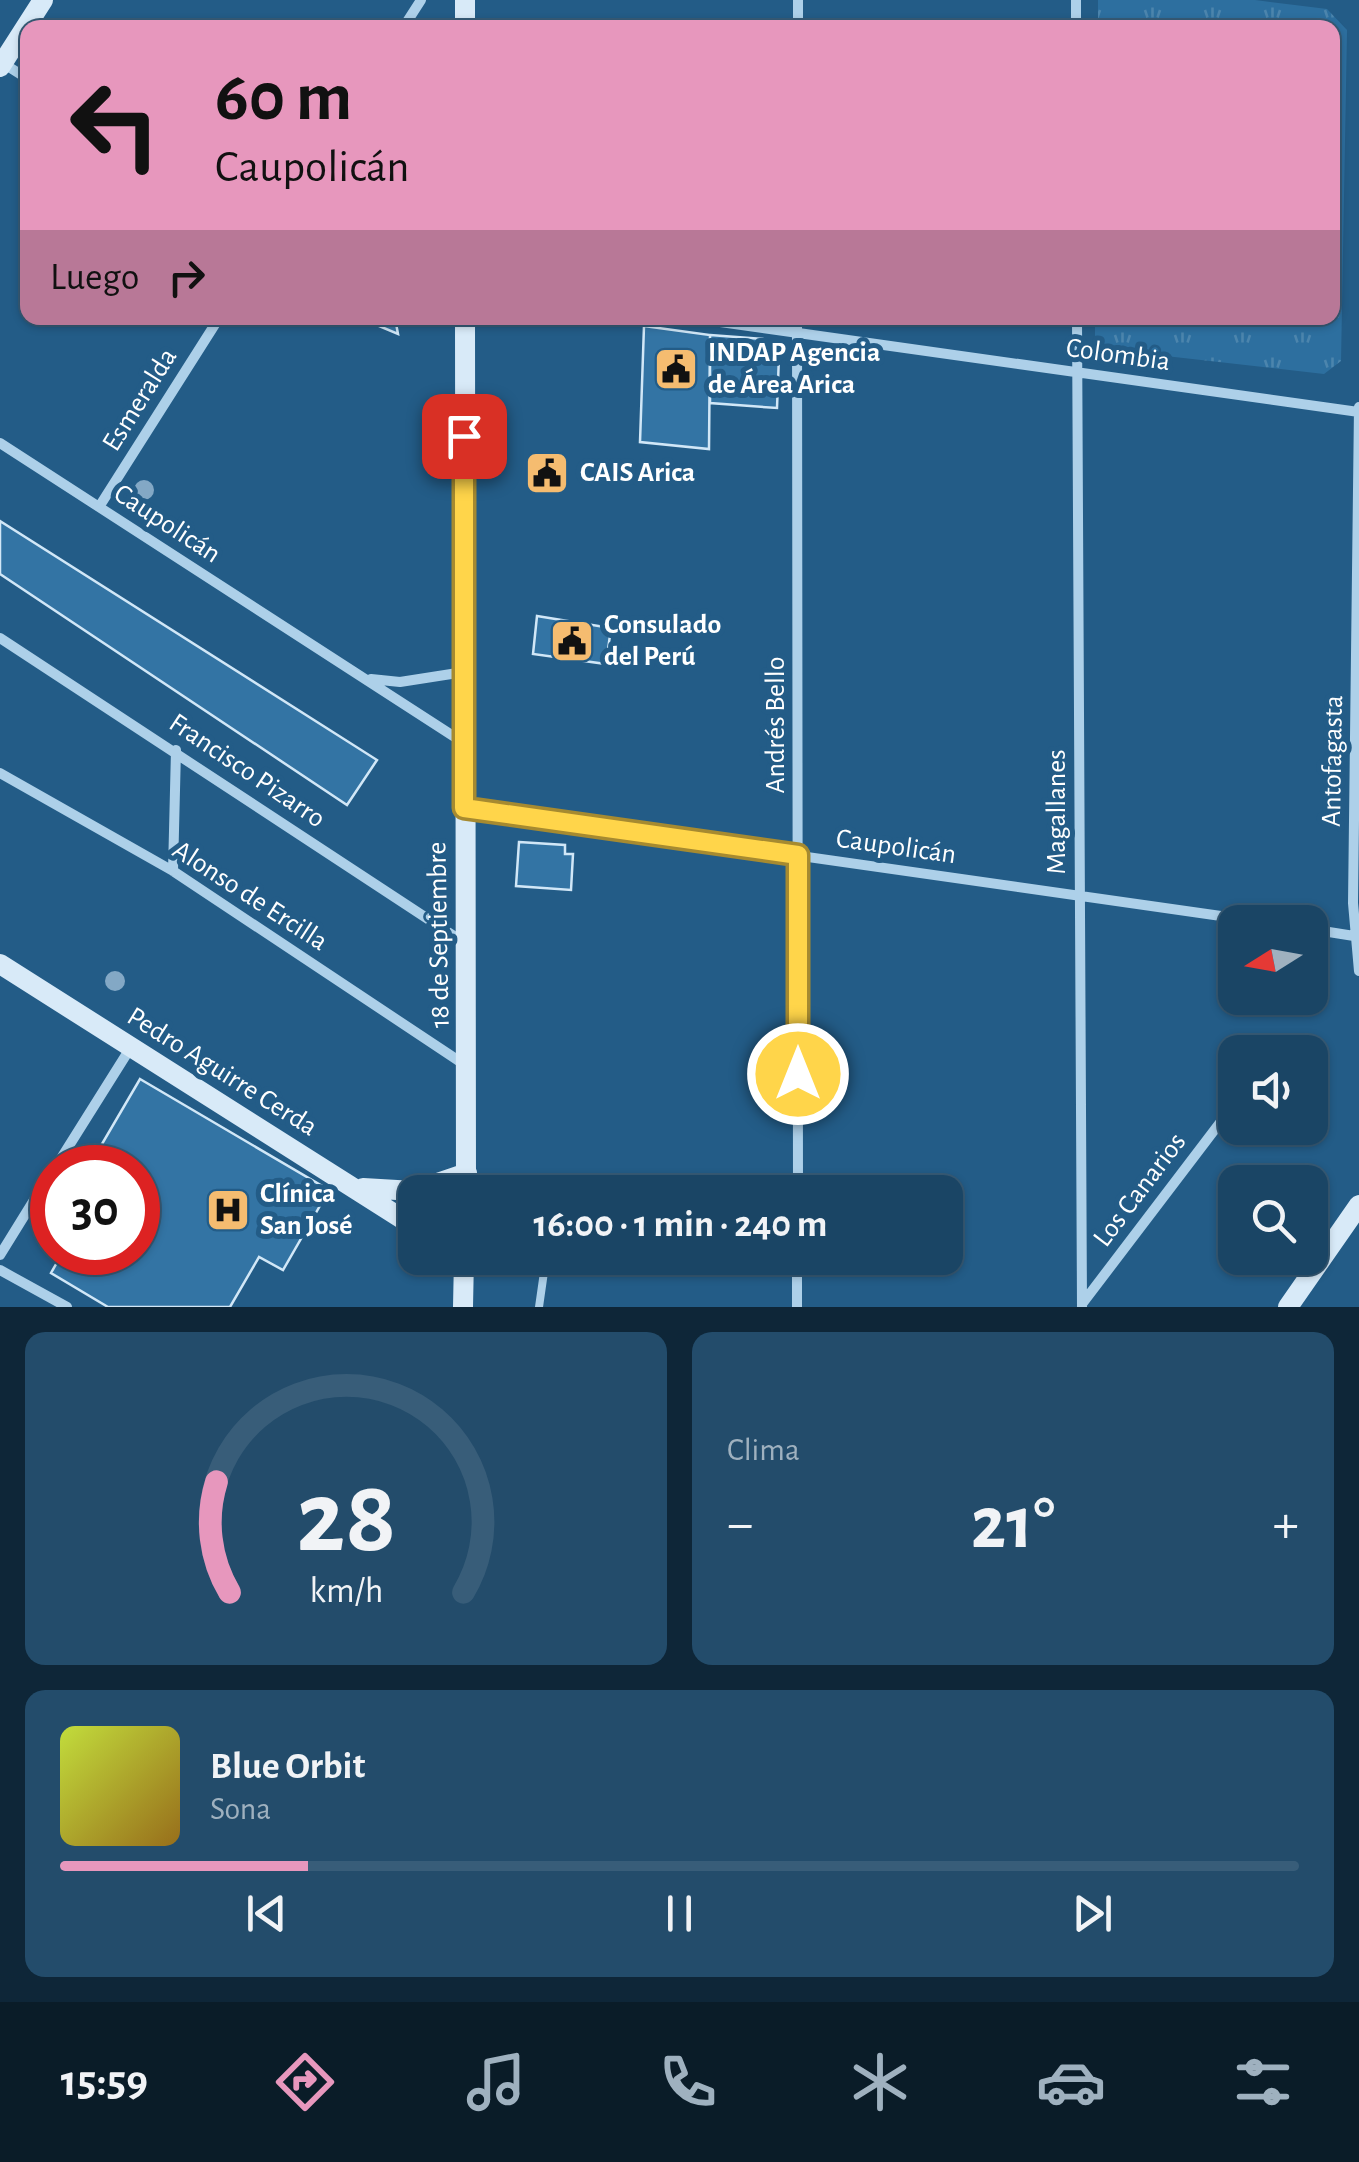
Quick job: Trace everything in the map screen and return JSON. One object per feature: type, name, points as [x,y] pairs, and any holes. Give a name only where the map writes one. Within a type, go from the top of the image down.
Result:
[{"type":"main road","points":[[1,64],[20,35]]},
{"type":"main road","name":"18 de Septiembre","points":[[465,325],[467,1175]]},
{"type":"main road","name":"Pedro Aguirre Cerda","points":[[0,964],[398,1216]]},
{"type":"main road","points":[[354,1186],[398,1190]]},
{"type":"main road","points":[[1288,1307],[1359,1204]]},
{"type":"main road","points":[[462,1307],[463,1275]]},
{"type":"street","name":"Esmeralda","points":[[99,508],[215,325]]},
{"type":"street","name":"Colombia","points":[[744,325],[1359,409]]},
{"type":"street","name":"Andrés Bello","points":[[797,325],[798,1175]]},
{"type":"street","name":"Magallanes","points":[[1076,325],[1082,1306]]},
{"type":"street","name":"Antofagasta","points":[[1354,936],[1359,409]]},
{"type":"street","name":"Caupolicán","points":[[0,444],[464,743]]},
{"type":"street","name":"Francisco Pizarro","points":[[0,638],[176,750],[467,945]]},
{"type":"street","name":"Caupolicán","points":[[360,676],[400,682],[464,672]]},
{"type":"street","points":[[174,872],[176,750]]},
{"type":"street","name":"Alonso de Ercilla","points":[[0,774],[174,872],[468,1068]]},
{"type":"street","name":"Caupolicán","points":[[464,808],[1218,916]]},
{"type":"street","points":[[1328,932],[1354,936],[1359,971]]},
{"type":"street","points":[[69,1145],[131,1047]]},
{"type":"street","name":"Los Canarios","points":[[1082,1306],[1218,1126]]},
{"type":"street","points":[[0,1255],[30,1207]]},
{"type":"street","points":[[0,1270],[67,1307]]},
{"type":"street","points":[[797,1275],[797,1307]]},
{"type":"lane","points":[[539,1307],[544,1275]]},
{"type":"green space","points":[[1098,0],[1255,0],[1327,9],[1337,20],[1098,20]]},
{"type":"green space","points":[[1340,23],[1347,30],[1341,361],[1324,374],[1095,348],[1095,325],[1340,325]]},
{"type":"building","points":[[377,325],[396,325],[398,334]]},
{"type":"building","name":"INDAP Agencia de Área Arica","points":[[644,326],[710,335],[709,449],[640,442]]},
{"type":"building","points":[[710,335],[763,339],[779,356],[777,408],[710,403]]},
{"type":"building","points":[[0,521],[377,760],[347,805],[0,574]]},
{"type":"building","name":"Consulado del Perú","points":[[537,616],[611,628],[606,664],[533,654]]},
{"type":"building","points":[[519,842],[565,845],[565,854],[573,854],[571,890],[516,886]]},
{"type":"building","name":"Clínica San José","points":[[140,1079],[329,1190],[283,1270],[259,1257],[230,1307],[108,1307],[54,1275],[160,1275],[160,1145],[101,1145]]},
{"type":"place","name":"INDAP Agencia de Área Arica","points":[[676,369]]},
{"type":"place","name":"CAIS Arica","points":[[547,473]]},
{"type":"place","name":"Consulado del Perú","points":[[572,641]]},
{"type":"place","name":"Clínica San José","points":[[228,1210]]},
{"type":"route","points":[[464,436],[464,808],[798,855],[798,1074]]}]
